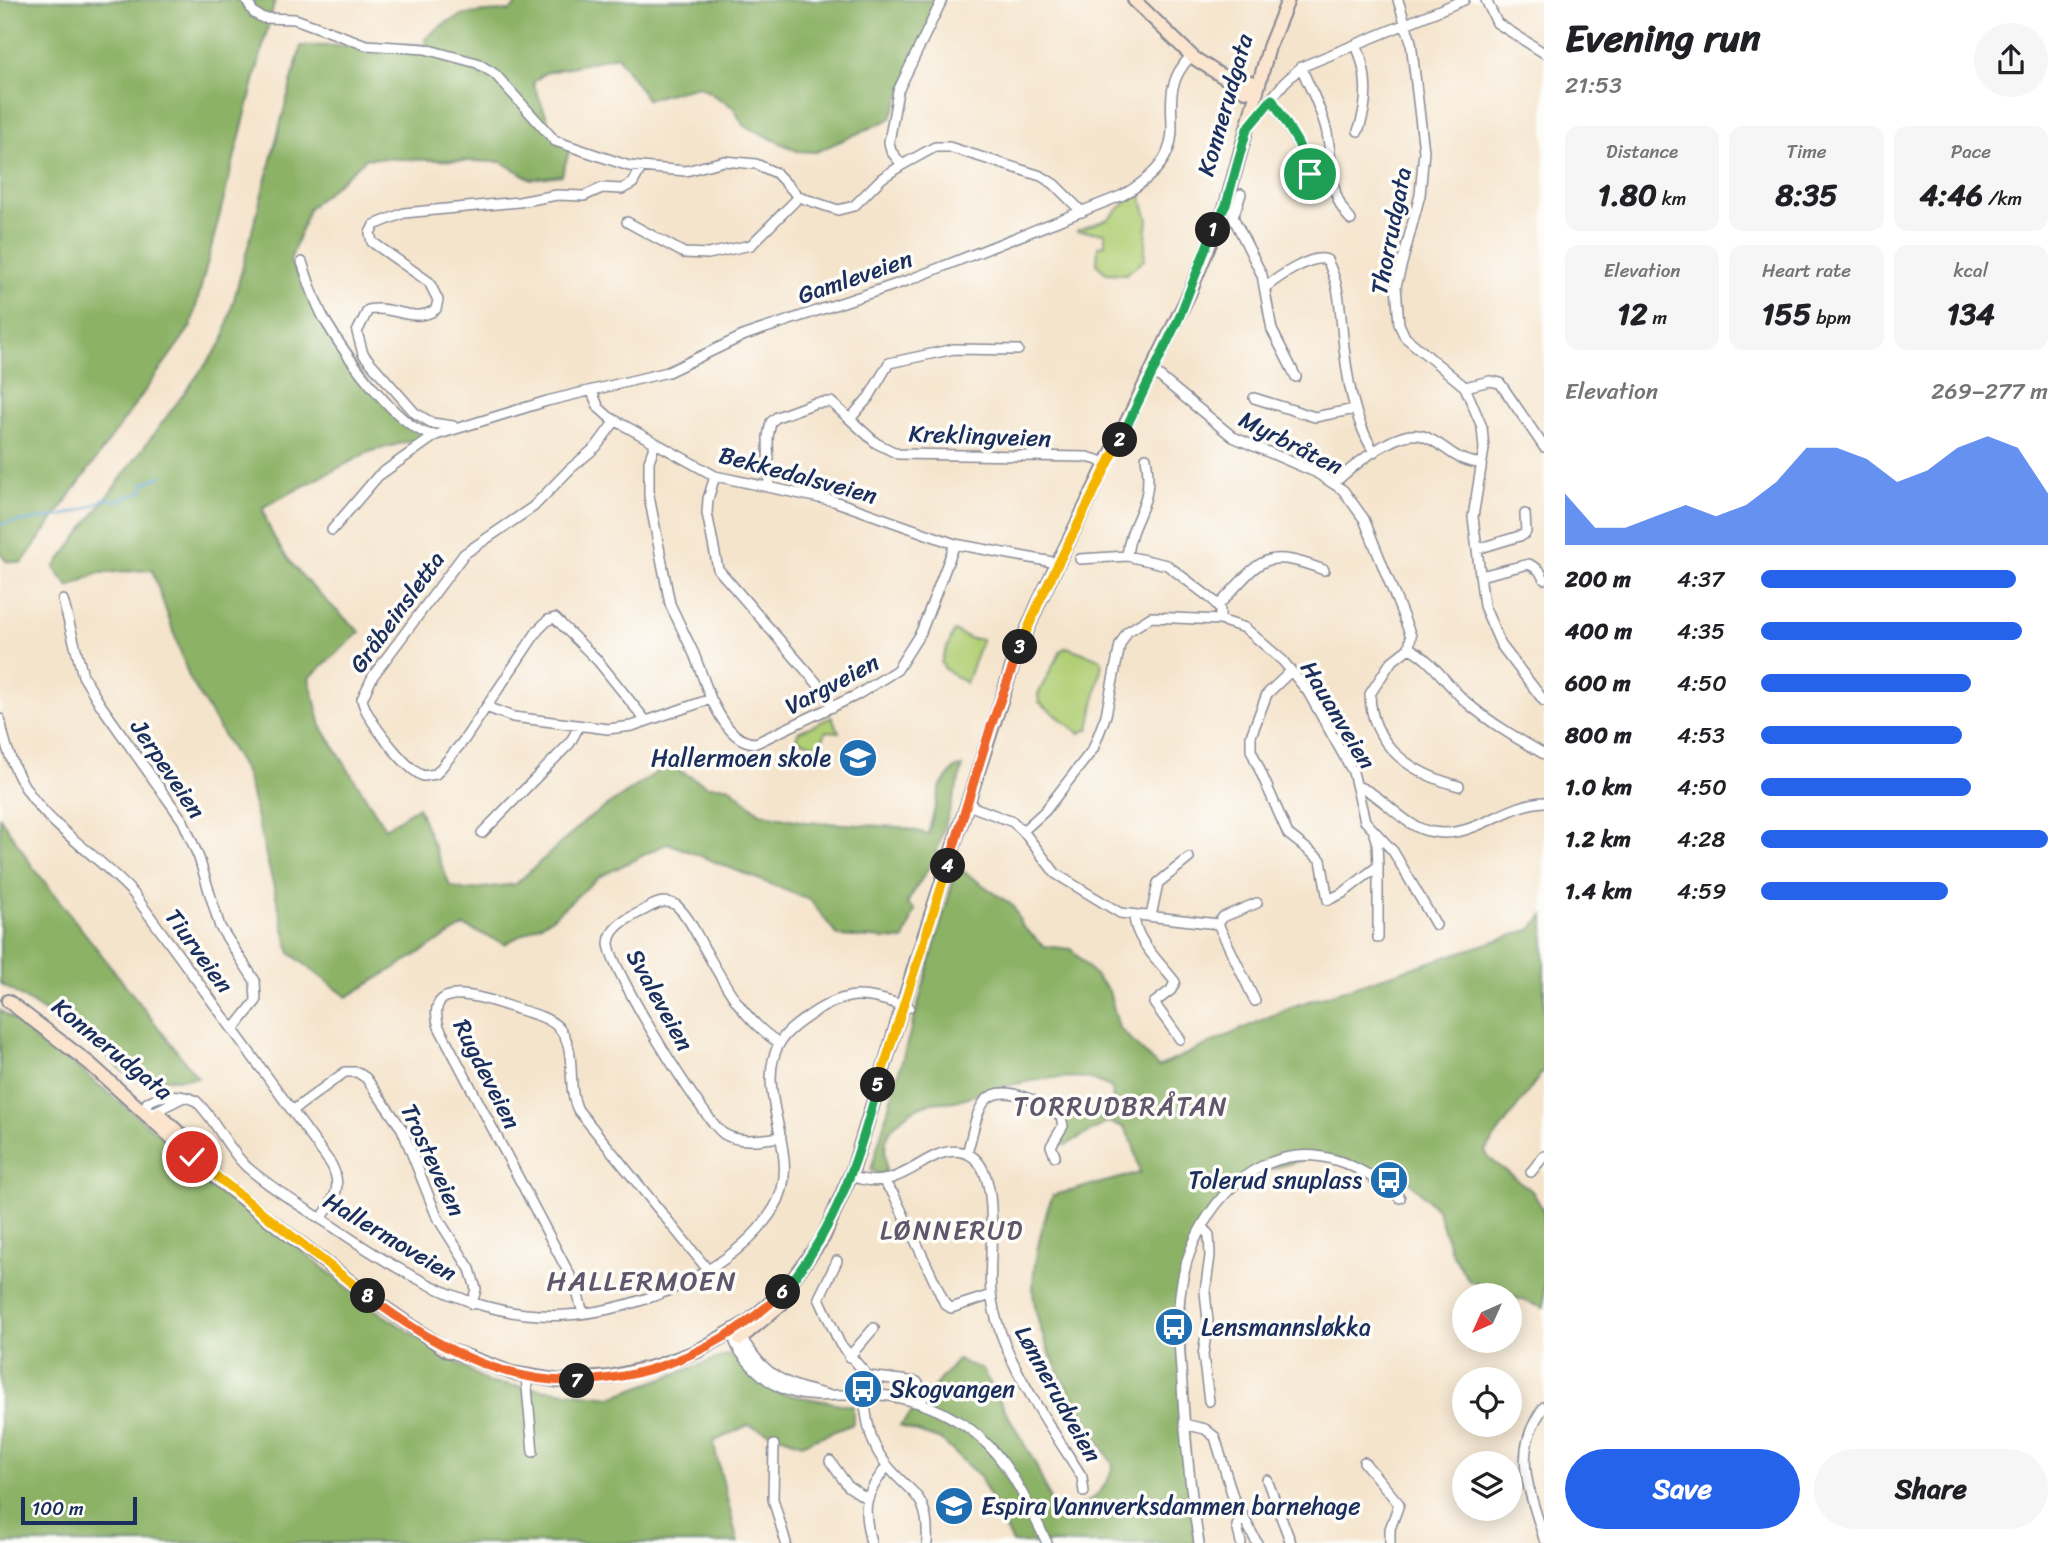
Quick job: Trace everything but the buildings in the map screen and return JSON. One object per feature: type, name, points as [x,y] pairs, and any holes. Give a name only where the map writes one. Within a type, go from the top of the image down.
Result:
[{"type":"main road","points":[[1134,0],[1191,56],[1232,85],[1252,87]]},
{"type":"main road","name":"Konnerudgata","points":[[1216,224],[1262,44],[1281,0]]},
{"type":"main road","name":"Konnerudgata","points":[[4,999],[149,1109],[192,1157],[243,1198],[379,1304],[479,1370],[526,1381],[576,1388],[624,1382],[675,1369],[736,1338],[775,1312],[805,1279],[831,1241],[854,1177],[1015,658],[1058,563],[1154,372],[1226,205],[1247,129],[1252,87],[1288,0]]},
{"type":"street","points":[[246,0],[254,13],[263,18],[302,21],[366,45],[425,49],[477,63],[495,74],[555,141],[592,156],[641,169],[692,171],[724,161],[755,164],[776,173],[799,197],[828,207],[846,209],[859,202],[882,177],[942,146],[983,156],[1046,179],[1082,212]]},
{"type":"street","points":[[902,165],[891,151],[889,142],[898,91],[942,0]]},
{"type":"street","name":"Thorrudgata","points":[[1398,0],[1406,25],[1421,107],[1424,170],[1396,286],[1395,305],[1405,337],[1465,387]]},
{"type":"street","points":[[1247,129],[1284,83],[1301,67],[1464,0]]},
{"type":"street","points":[[1486,0],[1492,17],[1499,25],[1544,53]]},
{"type":"street","points":[[1356,45],[1365,65],[1365,110],[1358,131]]},
{"type":"street","name":"Gamleveien","points":[[332,530],[378,476],[436,435],[547,401],[668,372],[744,335],[909,280],[1130,191],[1151,176],[1166,159],[1172,143],[1172,80],[1191,56]]},
{"type":"street","points":[[1301,67],[1321,110],[1328,134],[1332,189],[1339,207],[1350,220]]},
{"type":"street","points":[[1272,99],[1298,143],[1315,190]]},
{"type":"street","points":[[458,427],[432,423],[415,413],[360,349],[358,332],[368,310],[383,308],[424,315],[434,311],[438,300],[429,282],[376,246],[370,238],[372,228],[381,220],[404,213],[557,195],[584,195],[602,188],[626,187],[633,184],[641,169]]},
{"type":"street","points":[[1241,194],[1233,217],[1266,287],[1272,330],[1296,377]]},
{"type":"street","points":[[626,222],[684,253],[708,254],[751,245],[799,197]]},
{"type":"street","points":[[1266,287],[1288,271],[1317,259],[1326,260],[1338,283],[1343,339],[1355,409],[1361,429],[1374,452]]},
{"type":"street","points":[[302,262],[327,323],[384,401],[420,431],[436,435]]},
{"type":"street","points":[[850,419],[869,397],[889,363],[954,349],[1018,350]]},
{"type":"street","name":"Myrbråten","points":[[1154,372],[1233,438],[1315,472],[1334,483],[1354,502],[1370,531],[1408,626],[1409,648]]},
{"type":"street","points":[[1544,447],[1500,383],[1490,381],[1465,387],[1482,427],[1481,463],[1474,517],[1486,614],[1495,634],[1544,701]]},
{"type":"street","name":"Bekkedalsveien","points":[[592,392],[599,408],[615,421],[715,476],[834,500],[955,544],[1058,563]]},
{"type":"street","points":[[1254,398],[1315,417],[1355,409]]},
{"type":"street","name":"Kreklingveien","points":[[769,487],[768,429],[773,420],[821,401],[835,405],[876,443],[906,455],[1087,457],[1108,463]]},
{"type":"street","name":"Gråbeinsletta","points":[[615,421],[596,447],[533,507],[464,554],[373,676],[362,699],[374,724],[412,769],[423,776],[442,770],[538,629],[548,620],[555,618],[598,660],[646,721]]},
{"type":"street","points":[[1334,483],[1374,452],[1406,435],[1423,436],[1460,460],[1481,463]]},
{"type":"street","points":[[486,707],[504,715],[578,728],[608,729],[646,721],[711,699],[694,654],[670,604],[649,496],[649,461],[655,444]]},
{"type":"street","points":[[1127,556],[1130,538],[1149,495],[1146,458]]},
{"type":"street","points":[[715,476],[707,513],[718,569],[816,682],[833,707]]},
{"type":"street","points":[[1478,549],[1523,535],[1526,532],[1525,514]]},
{"type":"street","name":"Vargveien","points":[[711,699],[728,727],[741,740],[751,744],[885,680],[903,664],[921,632],[955,544]]},
{"type":"street","points":[[1023,831],[1045,811],[1093,749],[1106,715],[1120,645],[1127,632],[1151,617],[1220,620],[1218,606],[1167,565],[1127,556],[1080,559]]},
{"type":"street","points":[[1218,606],[1267,558],[1282,556],[1324,570]]},
{"type":"street","points":[[1480,576],[1530,564],[1539,570],[1544,579]]},
{"type":"street","name":"Jerpeveien","points":[[64,600],[83,676],[183,821],[197,852],[220,927],[255,981],[256,1001],[233,1030]]},
{"type":"street","name":"Hauanveien","points":[[1220,620],[1245,628],[1292,671],[1336,740],[1359,787],[1417,826],[1436,832],[1478,827],[1512,809],[1544,802]]},
{"type":"street","points":[[1459,786],[1428,777],[1401,760],[1378,729],[1370,701],[1373,688],[1391,662],[1409,648],[1423,656],[1446,682],[1483,716],[1544,754]]},
{"type":"street","points":[[1292,671],[1267,694],[1251,736],[1251,750],[1288,834],[1321,860],[1328,900],[1356,884],[1378,866]]},
{"type":"street","name":"Tiurveien","points":[[0,719],[10,760],[37,807],[133,893],[337,1176],[336,1195],[321,1219]]},
{"type":"street","points":[[482,833],[570,743],[578,728]]},
{"type":"street","points":[[1359,787],[1365,821],[1393,851],[1436,925]]},
{"type":"street","points":[[968,805],[1004,817],[1023,831],[1047,865],[1063,880],[1120,913],[1218,924]]},
{"type":"street","points":[[1373,832],[1377,843],[1378,938]]},
{"type":"street","points":[[1152,916],[1158,883],[1189,858]]},
{"type":"street","name":"Svaleveien","points":[[779,1043],[736,1003],[688,919],[676,905],[656,903],[629,918],[613,931],[609,946],[622,975],[670,1060],[715,1126],[725,1135],[745,1140],[781,1137]]},
{"type":"street","points":[[1218,924],[1223,917],[1257,903]]},
{"type":"street","points":[[1134,916],[1134,923],[1145,943],[1175,982],[1171,990],[1154,1003],[1180,1039]]},
{"type":"street","points":[[1218,924],[1255,1001]]},
{"type":"street","name":"Rugdeveien","points":[[583,1313],[575,1285],[439,1027],[438,1009],[443,1000],[453,994],[477,996],[541,1017],[559,1028],[569,1048],[572,1095],[578,1110],[708,1270]]},
{"type":"street","points":[[779,1043],[802,1021],[842,997],[866,995],[906,1006]]},
{"type":"street","name":"Hallermoveien","points":[[149,1109],[184,1097],[201,1105],[250,1169],[408,1276],[472,1304],[537,1315],[583,1313],[648,1299],[708,1270],[758,1228],[778,1202],[786,1169],[771,1071],[779,1043]]},
{"type":"street","name":"Trosteveien","points":[[292,1111],[345,1072],[357,1072],[366,1078],[402,1129],[437,1217],[470,1269],[476,1289],[472,1304]]},
{"type":"street","points":[[854,1177],[884,1182],[950,1152],[967,1153],[983,1104],[992,1095],[1003,1093],[1021,1096],[1061,1117],[1063,1126],[1051,1146],[1055,1156]]},
{"type":"street","name":"Lønnerudveien","points":[[967,1153],[983,1168],[989,1185],[991,1295],[1008,1348],[1082,1477],[1084,1492]]},
{"type":"street","points":[[1531,1172],[1544,1156]]},
{"type":"street","points":[[1199,1543],[1184,1424],[1179,1303],[1188,1255],[1202,1227],[1238,1182],[1257,1169],[1289,1157],[1319,1157],[1344,1161],[1372,1175],[1400,1198]]},
{"type":"street","points":[[884,1182],[894,1195],[945,1304],[954,1307],[991,1295]]},
{"type":"street","points":[[1202,1227],[1209,1235],[1210,1256],[1205,1292],[1208,1321],[1203,1355],[1209,1401]]},
{"type":"street","points":[[837,1261],[819,1298],[849,1357],[868,1376],[917,1382],[924,1392],[922,1404]]},
{"type":"street","points":[[849,1357],[874,1328]]},
{"type":"street","points":[[736,1338],[757,1370],[777,1387],[798,1395],[864,1395],[922,1404],[958,1420],[995,1452],[1017,1484],[1047,1543]]},
{"type":"street","points":[[526,1381],[533,1452]]},
{"type":"street","points":[[864,1395],[872,1440],[887,1466],[916,1493],[924,1505],[927,1543]]},
{"type":"street","points":[[1544,1407],[1527,1438],[1524,1454],[1544,1539]]},
{"type":"street","points":[[1184,1424],[1205,1429],[1215,1437],[1242,1517],[1257,1543]]},
{"type":"street","points":[[774,1445],[773,1499],[786,1543]]},
{"type":"street","points":[[830,1461],[848,1486],[866,1498]]},
{"type":"street","points":[[1364,1462],[1399,1503],[1390,1529],[1390,1543]]},
{"type":"street","points":[[871,1543],[865,1518],[866,1498],[887,1466]]},
{"type":"street","points":[[1267,1480],[1291,1543]]},
{"type":"street","points":[[1241,1543],[1237,1526],[1242,1517]]},
{"type":"green space","points":[[0,0],[275,0],[191,326],[22,563],[6,561],[0,552]]},
{"type":"green space","points":[[521,0],[942,0],[890,119],[816,152],[797,151],[743,125],[733,107],[698,86],[647,99],[617,56],[545,73],[533,83],[557,142],[570,148],[562,175],[531,179],[501,162],[367,158],[309,208],[290,261],[329,329],[381,400],[428,436],[369,452],[263,507],[276,542],[288,559],[316,591],[360,632],[309,678],[321,726],[385,828],[418,807],[450,886],[466,890],[516,884],[586,820],[668,765],[708,786],[728,786],[760,813],[805,822],[900,827],[928,834],[941,785],[955,768],[963,767],[935,857],[907,903],[915,910],[904,940],[838,936],[810,900],[668,843],[599,877],[551,919],[505,944],[464,926],[347,997],[290,953],[246,774],[189,677],[152,570],[99,573],[69,587],[54,568],[223,341],[301,46],[427,45],[425,39],[444,23],[474,13],[510,11]]},
{"type":"green space","points":[[1139,190],[1148,219],[1144,260],[1126,274],[1106,273],[1097,265],[1098,246],[1105,245],[1105,233],[1076,231],[1108,219]]},
{"type":"green space","points":[[954,631],[971,639],[982,639],[966,683],[945,669],[941,662]]},
{"type":"green space","points":[[1067,647],[1100,659],[1102,663],[1089,729],[1079,733],[1039,702],[1038,694],[1061,650]]},
{"type":"green space","points":[[832,717],[839,732],[826,731],[820,747],[796,739],[798,732]]},
{"type":"green space","points":[[0,817],[33,867],[198,1078],[133,1080],[90,1041],[0,983]]},
{"type":"green space","points":[[957,867],[1013,906],[1023,927],[1044,946],[1071,949],[1109,991],[1119,1028],[1158,1067],[1291,1007],[1532,929],[1544,915],[1544,1070],[1485,1151],[1489,1158],[1532,1191],[1544,1211],[1544,1308],[1522,1300],[1522,1283],[1469,1281],[1451,1252],[1437,1209],[1409,1181],[1340,1159],[1314,1156],[1243,1178],[1220,1200],[1196,1238],[1180,1298],[1191,1494],[1199,1543],[1013,1543],[980,1477],[941,1440],[900,1426],[957,1360],[982,1369],[1036,1465],[1055,1512],[1084,1503],[1105,1485],[1113,1465],[1055,1365],[1039,1322],[1033,1289],[1041,1232],[1053,1195],[1140,1173],[1133,1144],[1124,1127],[1108,1122],[1066,1145],[1060,1144],[1066,1126],[1062,1111],[1065,1108],[1086,1109],[1113,1100],[1112,1088],[1089,1079],[1055,1078],[921,1106],[905,1116],[889,1133],[885,1147],[886,1171],[882,1175],[871,1170]]},
{"type":"green space","points":[[0,1010],[46,1042],[374,1309],[489,1383],[611,1397],[733,1353],[778,1393],[853,1406],[853,1424],[802,1444],[748,1425],[713,1442],[738,1543],[0,1543]]},
{"type":"waterway","points":[[0,524],[70,514],[105,498],[118,501],[143,491],[144,483],[162,476]]},
{"type":"place","name":"Hallermoen skole","points":[[858,758]]},
{"type":"place","name":"Tolerud snuplass","points":[[1389,1180]]},
{"type":"place","name":"Lensmannsløkka","points":[[1174,1327]]},
{"type":"place","name":"Skogvangen","points":[[863,1389]]},
{"type":"place","name":"Espira Vannverksdammen barnehage","points":[[954,1506]]},
{"type":"district","name":"TORRUDBRÅTAN","points":[[1121,1106]]},
{"type":"district","name":"LØNNERUD","points":[[952,1230]]},
{"type":"district","name":"HALLERMOEN","points":[[642,1280]]},
{"type":"route","points":[[192,1157],[404,1322],[444,1348],[526,1377],[583,1381],[672,1362],[733,1334],[760,1314],[784,1291],[815,1251],[842,1198],[991,726],[1015,658],[1040,600],[1179,318],[1226,205],[1247,129],[1272,99],[1298,143],[1310,174]]}]
